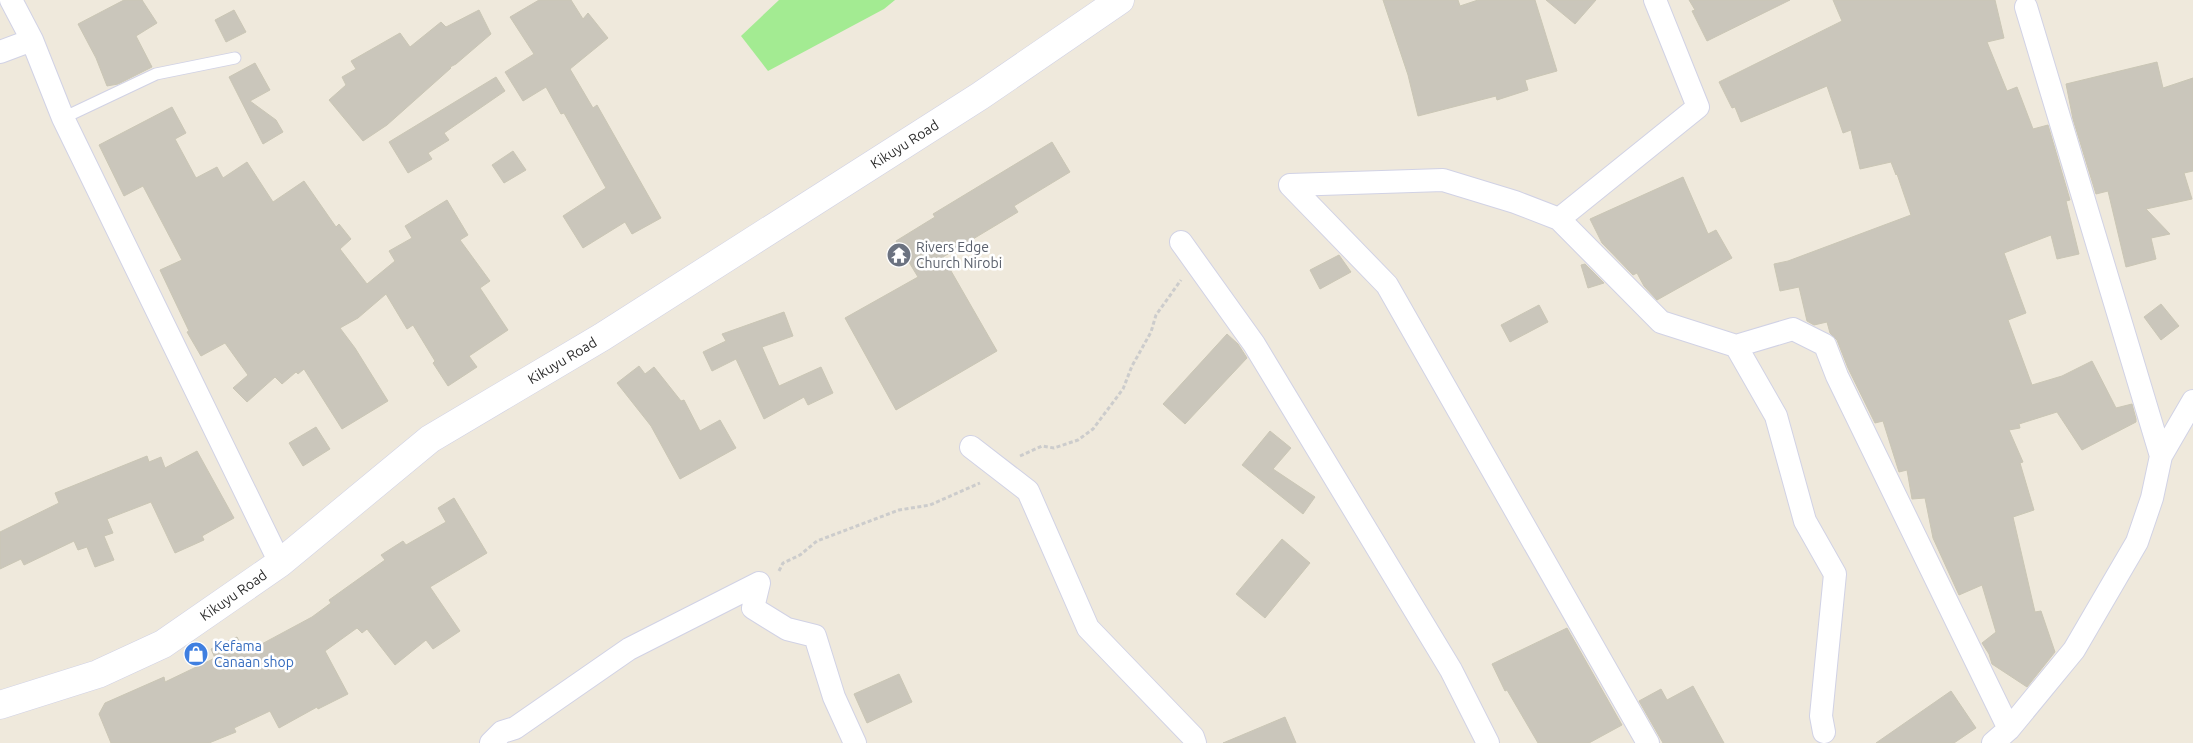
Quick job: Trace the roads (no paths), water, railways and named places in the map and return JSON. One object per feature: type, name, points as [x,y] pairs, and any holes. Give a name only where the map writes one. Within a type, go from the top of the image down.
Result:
[{"type":"main road","name":"Kikuyu Road","points":[[0,705],[98,674],[163,644],[280,564],[430,439],[610,331],[980,96],[1120,0]]},
{"type":"street","points":[[11,0],[32,40],[63,118],[280,564]]},
{"type":"street","points":[[1559,219],[1698,107],[1656,0]]},
{"type":"street","points":[[2026,7],[2161,456]]},
{"type":"street","points":[[0,52],[32,40]]},
{"type":"street","points":[[1648,743],[1387,285],[1290,185],[1443,180],[1515,202],[1559,219],[1661,322],[1736,346],[1793,329],[1825,345],[1837,376],[2001,736],[2074,650],[2137,542],[2152,498],[2161,456],[2193,401]]},
{"type":"street","points":[[1180,242],[1254,344],[1451,670],[1488,743]]},
{"type":"street","points":[[1736,346],[1776,416],[1805,521],[1835,574],[1821,716],[1824,732]]},
{"type":"street","points":[[970,447],[1028,490],[1088,628],[1193,737],[1195,743]]},
{"type":"street","points":[[491,743],[502,732],[515,728],[629,649],[759,583],[753,608],[787,630],[815,636],[834,697],[855,743]]},
{"type":"lane","points":[[63,118],[156,74],[235,58]]},
{"type":"place","name":"Rivers Edge Church Nirobi","points":[[899,255]]},
{"type":"place","name":"Kefama Canaan shop","points":[[196,654]]}]
